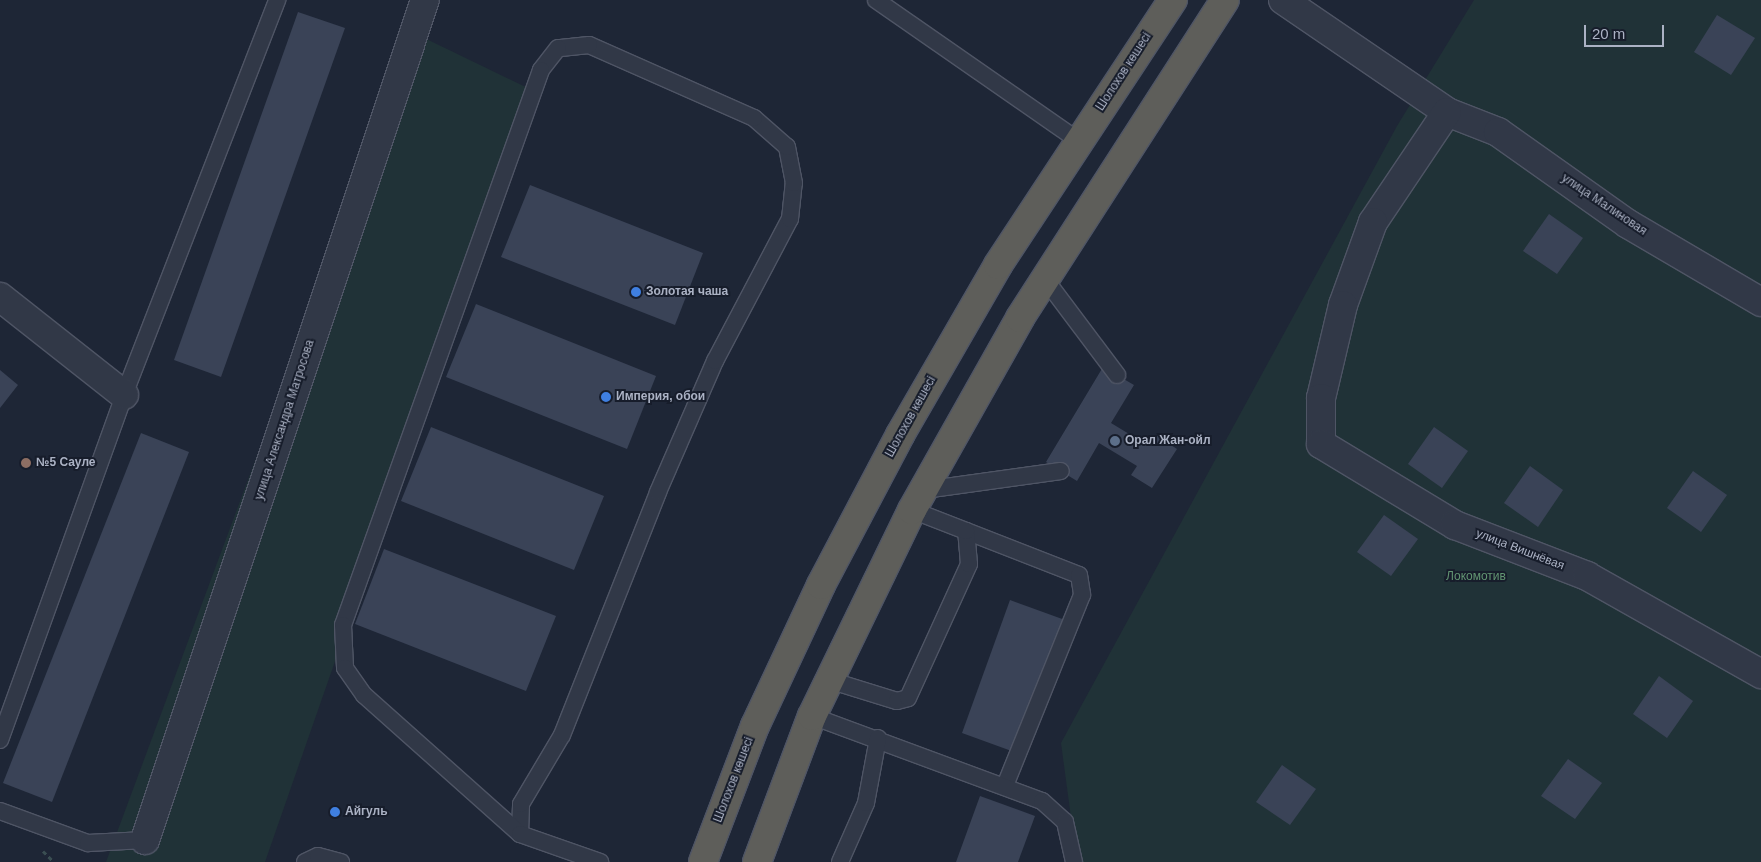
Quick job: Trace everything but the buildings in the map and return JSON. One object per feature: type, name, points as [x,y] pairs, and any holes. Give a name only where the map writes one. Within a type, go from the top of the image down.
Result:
[{"type":"highway","name":"Шолохов көшесі","points":[[703,862],[755,726],[821,585],[900,435],[993,274],[1173,0]]},
{"type":"highway","points":[[757,862],[812,716],[918,500],[1044,279],[1225,0]]},
{"type":"street","name":"улица Александра Матросова","points":[[144,840],[425,0]]},
{"type":"street","name":"улица Малиновая","points":[[1284,0],[1447,112],[1498,132],[1628,224],[1761,302]]},
{"type":"street","name":"улица Вишнёвая","points":[[1447,112],[1373,222],[1343,305],[1321,398],[1321,444],[1455,525],[1587,576],[1761,674]]},
{"type":"street","points":[[0,298],[124,394]]},
{"type":"lane","points":[[0,740],[124,394],[277,0]]},
{"type":"lane","points":[[876,0],[1079,141]]},
{"type":"lane","points":[[520,834],[521,804],[562,735],[658,492],[715,361],[790,219],[794,183],[787,147],[754,118],[589,45],[558,48],[541,70],[343,625],[345,668],[364,695],[520,834],[600,862]]},
{"type":"lane","points":[[1044,279],[1117,375]]},
{"type":"lane","points":[[918,500],[1061,471]]},
{"type":"lane","points":[[918,500],[966,531],[1079,575],[1082,595],[1005,786]]},
{"type":"lane","points":[[829,680],[896,701],[908,698],[969,564],[966,531]]},
{"type":"lane","points":[[812,716],[878,738],[1042,800],[1066,822],[1074,862]]},
{"type":"lane","points":[[840,862],[866,803],[878,738]]},
{"type":"lane","points":[[0,811],[88,843],[144,840]]},
{"type":"lane","points":[[305,862],[318,856],[341,862]]},
{"type":"green space","name":"Локомотив","points":[[1474,0],[1761,0],[1761,862],[1077,862],[1061,743],[1397,126]]},
{"type":"green space","points":[[414,33],[534,91],[265,862],[106,862]]},
{"type":"place","name":"Золотая чаша","points":[[636,292]]},
{"type":"place","name":"Империя, обои","points":[[606,397]]},
{"type":"place","name":"Орал Жан-ойл","points":[[1115,441]]},
{"type":"place","name":"№5 Сауле","points":[[26,463]]},
{"type":"place","name":"Айгуль","points":[[335,812]]}]
